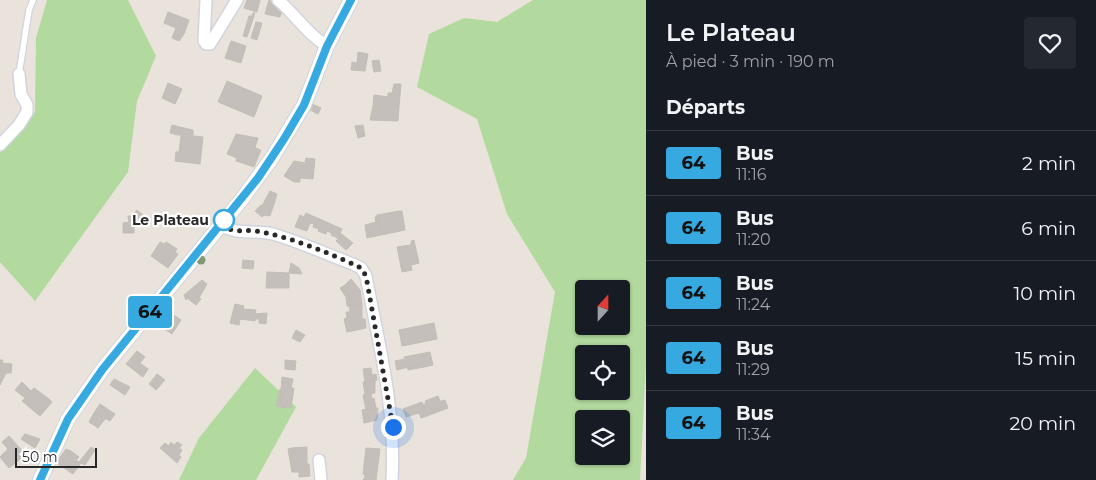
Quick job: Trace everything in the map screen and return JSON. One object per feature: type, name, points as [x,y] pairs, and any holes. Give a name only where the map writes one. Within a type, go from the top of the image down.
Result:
[{"type":"street","points":[[206,0],[204,41],[206,44],[214,41],[237,0]]},
{"type":"street","points":[[278,0],[318,40],[327,46]]},
{"type":"street","points":[[40,480],[68,419],[102,370],[258,178],[295,121],[304,105],[327,46],[351,0]]},
{"type":"street","points":[[0,145],[19,125],[27,112],[27,105],[21,94],[19,74]]},
{"type":"street","points":[[220,225],[236,232],[259,231],[275,235],[361,268],[366,276],[390,402],[394,443],[392,480]]},
{"type":"street","points":[[319,460],[320,480]]},
{"type":"lane","points":[[19,74],[29,10],[33,0]]},
{"type":"green space","points":[[47,0],[128,0],[156,56],[137,101],[128,172],[35,301],[0,262],[0,153],[35,112],[36,38]]},
{"type":"green space","points":[[533,0],[646,0],[646,362],[640,480],[513,480],[526,458],[555,292],[507,214],[477,119],[417,87],[429,34],[464,18],[497,22]]},
{"type":"green space","points":[[255,368],[296,407],[256,480],[179,480],[199,438]]},
{"type":"building","points":[[247,0],[260,0],[257,12],[244,8]]},
{"type":"building","points":[[269,0],[282,10],[280,17],[265,14]]},
{"type":"building","points":[[168,12],[189,20],[184,34],[179,41],[172,38],[176,28],[164,23]]},
{"type":"building","points":[[255,13],[247,37],[243,36],[249,16],[252,16]]},
{"type":"building","points":[[256,22],[262,23],[257,40],[251,38]]},
{"type":"building","points":[[231,41],[246,46],[241,63],[225,58]]},
{"type":"building","points":[[358,52],[368,54],[365,71],[351,70],[352,62],[357,63]]},
{"type":"building","points":[[379,60],[381,71],[374,72],[372,61]]},
{"type":"building","points":[[227,81],[262,96],[254,117],[218,102]]},
{"type":"building","points":[[168,83],[182,89],[175,104],[162,98]]},
{"type":"building","points":[[394,84],[401,84],[399,107],[373,106],[374,95],[388,97],[388,93],[392,93]]},
{"type":"building","points":[[312,104],[321,108],[318,114],[310,110]]},
{"type":"building","points":[[373,106],[399,107],[398,121],[370,120]]},
{"type":"building","points":[[172,125],[180,127],[178,135],[170,133]]},
{"type":"building","points":[[363,125],[365,136],[358,138],[355,126]]},
{"type":"building","points":[[180,127],[193,130],[193,136],[203,137],[200,164],[175,161],[176,152],[179,152],[181,135],[178,135]]},
{"type":"building","points":[[236,134],[258,138],[255,148],[261,150],[254,167],[236,161],[237,158],[227,154]]},
{"type":"building","points":[[306,158],[315,159],[313,179],[300,178],[300,182],[294,182],[284,176],[294,161],[305,163]]},
{"type":"building","points":[[270,191],[277,194],[275,201],[270,216],[264,215],[262,217],[255,211],[262,206]]},
{"type":"building","points":[[137,210],[144,216],[134,228],[134,233],[123,233],[123,223],[129,222],[128,216],[132,216]]},
{"type":"building","points":[[402,211],[405,230],[381,235],[377,215]]},
{"type":"building","points":[[306,213],[342,229],[340,233],[353,243],[346,250],[336,241],[338,239],[336,237],[331,235],[332,233],[327,231],[326,234],[318,231],[319,229],[313,227],[314,224],[310,223],[307,231],[295,227],[300,215],[304,217]]},
{"type":"building","points":[[377,216],[381,235],[367,238],[365,225],[376,222],[375,217]]},
{"type":"building","points":[[414,240],[419,263],[411,265],[412,270],[402,272],[397,247],[411,245],[411,241]]},
{"type":"building","points":[[160,242],[164,244],[166,242],[177,249],[175,252],[178,254],[168,268],[151,256]]},
{"type":"building","points":[[243,260],[254,261],[253,269],[242,268]]},
{"type":"building","points":[[291,263],[299,268],[302,274],[289,273]]},
{"type":"building","points":[[267,272],[289,273],[289,288],[266,288]]},
{"type":"building","points":[[351,279],[360,290],[362,304],[351,306],[346,291],[348,289],[345,285]]},
{"type":"building","points":[[202,280],[207,284],[199,298],[201,299],[196,305],[187,298],[186,300],[184,295]]},
{"type":"building","points":[[345,285],[348,289],[346,291],[351,306],[347,306],[346,297],[340,288]]},
{"type":"building","points":[[235,304],[244,306],[243,309],[256,310],[255,314],[267,313],[266,324],[259,323],[259,319],[255,319],[255,321],[240,319],[239,325],[230,323]]},
{"type":"building","points":[[362,304],[362,319],[365,319],[366,328],[347,332],[344,319],[347,318],[346,312],[350,312],[349,306]]},
{"type":"building","points":[[168,311],[181,320],[172,334],[160,326]]},
{"type":"building","points":[[434,323],[437,339],[402,346],[399,330]]},
{"type":"building","points":[[296,330],[305,335],[300,342],[292,338]]},
{"type":"building","points":[[137,351],[145,357],[140,363],[132,357]]},
{"type":"building","points":[[430,352],[433,365],[424,367],[424,363],[397,370],[395,361],[405,359],[404,357]]},
{"type":"building","points":[[132,357],[148,369],[143,377],[126,364]]},
{"type":"building","points":[[0,360],[3,360],[2,363],[12,364],[11,373],[6,373],[0,385]]},
{"type":"building","points":[[285,360],[296,361],[295,370],[285,369]]},
{"type":"building","points":[[424,363],[424,367],[408,370],[407,366]]},
{"type":"building","points":[[371,368],[372,375],[376,374],[377,380],[365,382],[363,369]]},
{"type":"building","points":[[157,374],[165,380],[156,390],[149,384]]},
{"type":"building","points":[[282,377],[293,379],[291,388],[294,388],[291,408],[280,404]]},
{"type":"building","points":[[114,379],[130,387],[125,395],[110,385]]},
{"type":"building","points":[[375,380],[375,393],[365,394],[363,382]]},
{"type":"building","points":[[22,382],[31,391],[34,388],[49,399],[40,410],[15,390]]},
{"type":"building","points":[[280,389],[283,390],[280,404],[286,405],[286,408],[276,406]]},
{"type":"building","points":[[371,393],[376,408],[366,410],[363,395]]},
{"type":"building","points":[[438,396],[443,408],[426,414],[423,405],[426,403],[425,401]]},
{"type":"building","points":[[25,398],[40,410],[49,399],[52,402],[40,416],[22,401]]},
{"type":"building","points":[[445,400],[448,408],[427,416],[426,414],[443,408],[441,401]]},
{"type":"building","points":[[422,402],[427,416],[421,418],[419,413],[406,417],[403,409]]},
{"type":"building","points":[[100,404],[115,414],[110,421],[94,413]]},
{"type":"building","points":[[378,408],[377,420],[369,422],[367,409]]},
{"type":"building","points":[[367,409],[369,422],[364,423],[362,410]]},
{"type":"building","points":[[94,413],[105,419],[98,428],[89,422]]},
{"type":"building","points":[[25,434],[40,439],[35,448],[21,439]]},
{"type":"building","points":[[9,436],[26,455],[9,468],[0,457],[8,449],[2,442]]},
{"type":"building","points":[[171,442],[174,445],[177,442],[182,445],[179,448],[182,450],[179,455],[181,457],[177,463],[160,448],[165,443],[169,446]]},
{"type":"building","points":[[91,447],[95,450],[85,465],[81,463],[73,474],[61,466],[71,451],[79,457],[76,460],[79,462]]},
{"type":"building","points":[[307,447],[307,464],[309,464],[310,476],[299,477],[299,472],[293,472],[292,448]]},
{"type":"building","points":[[292,448],[293,472],[288,449]]},
{"type":"building","points":[[366,448],[380,449],[376,480],[363,480],[365,475],[363,474]]},
{"type":"building","points":[[66,449],[71,451],[61,466],[56,463]]},
{"type":"bus line","name":"64","points":[[40,480],[68,419],[102,370],[258,178],[284,139],[304,105],[327,46],[351,0]]},
{"type":"place","name":"Le Plateau","points":[[224,220]]},
{"type":"route","points":[[224,220],[220,225],[229,230],[236,232],[259,231],[275,235],[361,268],[366,276],[382,356],[393,427]]}]
